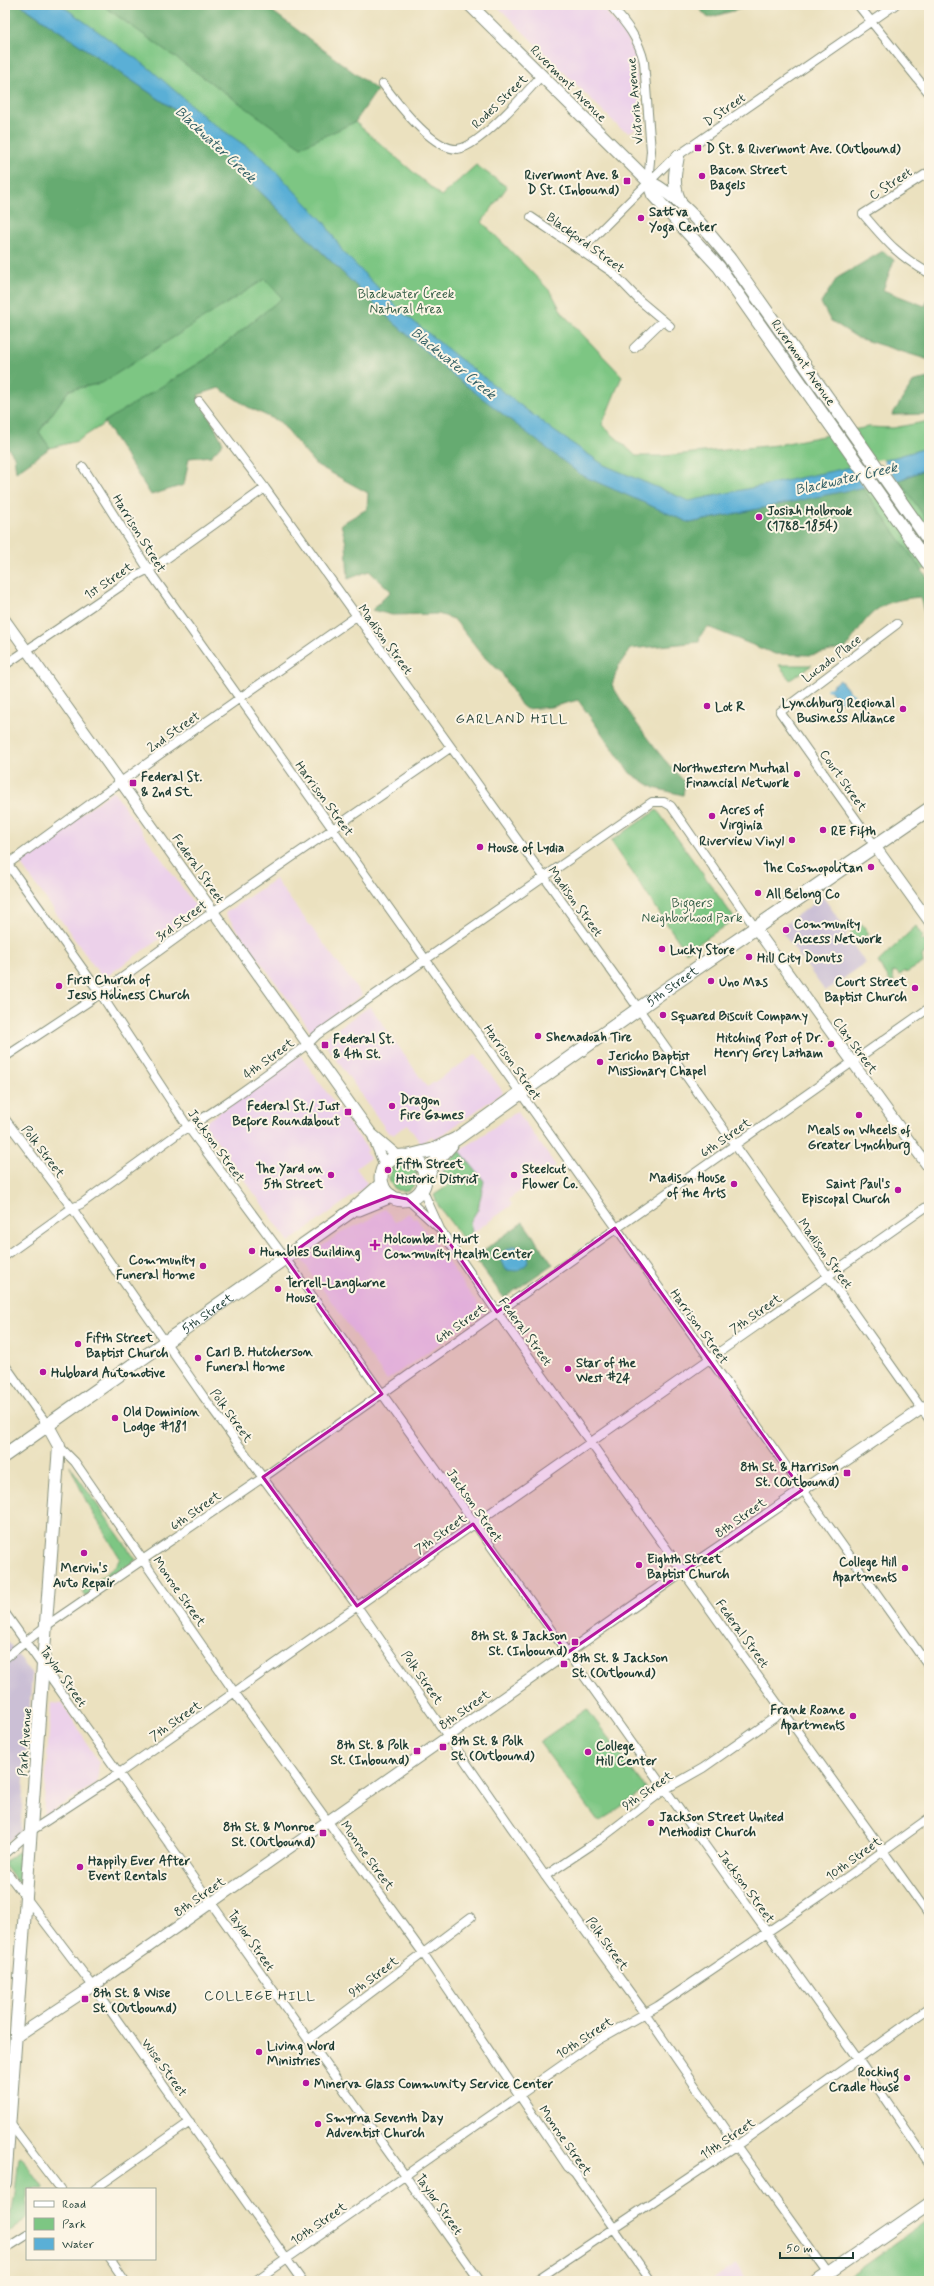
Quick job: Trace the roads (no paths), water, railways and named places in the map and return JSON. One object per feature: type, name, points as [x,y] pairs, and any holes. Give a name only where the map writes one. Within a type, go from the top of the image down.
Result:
[{"type":"main road","name":"Rivermont Avenue","points":[[477,7],[541,76],[648,181],[665,189],[708,233],[734,265],[929,540]]},
{"type":"main road","points":[[678,156],[674,175],[675,188],[681,204]]},
{"type":"main road","name":"Rivermont Avenue","points":[[648,181],[653,195],[698,242],[724,273],[929,565]]},
{"type":"main road","name":"5th Street","points":[[403,1156],[433,1150],[456,1139],[929,809]]},
{"type":"main road","name":"5th Street","points":[[424,1184],[439,1158],[456,1139]]},
{"type":"main road","points":[[403,1156],[420,1162],[425,1173],[424,1184],[413,1197],[407,1199],[391,1196],[382,1184],[382,1175],[385,1166],[403,1156]]},
{"type":"main road","name":"5th Street","points":[[5,1455],[350,1212],[382,1184]]},
{"type":"main road","name":"5th Street","points":[[350,1212],[391,1196]]},
{"type":"main road","points":[[48,1426],[59,1446]]},
{"type":"main road","name":"Park Avenue","points":[[5,2183],[7,2119],[16,2037],[59,1446]]},
{"type":"main road","points":[[818,2281],[929,2204]]},
{"type":"street","name":"Victoria Avenue","points":[[610,5],[630,28],[641,48],[651,150],[648,181]]},
{"type":"street","points":[[858,5],[870,22],[929,92]]},
{"type":"street","name":"D Street","points":[[581,250],[648,181],[678,156],[895,5]]},
{"type":"street","name":"Rodes Street","points":[[383,84],[418,126],[445,147],[458,150],[473,142],[492,128],[541,76]]},
{"type":"street","name":"C Street","points":[[929,172],[863,214],[894,250],[912,264],[929,272]]},
{"type":"street","name":"Blackford Street","points":[[531,217],[612,272],[643,304],[670,326]]},
{"type":"street","points":[[634,348],[663,320]]},
{"type":"street","name":"Madison Street","points":[[199,401],[265,488],[450,748],[544,876],[828,1276],[926,1407],[929,1419]]},
{"type":"street","name":"Harrison Street","points":[[83,467],[148,568],[239,699],[929,1667]]},
{"type":"street","name":"1st Street","points":[[5,665],[148,568],[159,564],[265,488]]},
{"type":"street","name":"2nd Street","points":[[6,863],[356,617]]},
{"type":"street","name":"Federal Street","points":[[5,620],[122,781],[371,1133],[385,1166]]},
{"type":"street","name":"Lucado Place","points":[[780,712],[897,624]]},
{"type":"street","name":"Court Street","points":[[780,712],[929,921]]},
{"type":"street","name":"3rd Street","points":[[5,1058],[450,748]]},
{"type":"street","name":"Clay Street","points":[[544,876],[652,802],[664,802],[672,806],[756,929],[929,1168]]},
{"type":"street","name":"Jackson Street","points":[[6,863],[100,993],[188,1127],[285,1258],[473,1524],[567,1653],[858,2061],[929,2163]]},
{"type":"street","name":"4th Street","points":[[5,1256],[72,1208],[81,1204],[188,1127],[197,1123],[308,1044],[317,1035],[544,876]]},
{"type":"street","name":"6th Street","points":[[5,1658],[46,1626],[144,1560],[382,1394],[615,1228],[929,1008]]},
{"type":"street","name":"Polk Street","points":[[5,1120],[72,1208],[166,1342],[357,1606],[449,1736],[545,1876],[645,2013],[736,2146],[828,2273]]},
{"type":"street","name":"Federal Street","points":[[371,1133],[403,1156]]},
{"type":"street","name":"Federal Street","points":[[424,1184],[440,1229]]},
{"type":"street","name":"Federal Street","points":[[407,1199],[440,1229],[496,1312],[884,1850],[929,1915]]},
{"type":"street","name":"7th Street","points":[[5,1854],[31,1831],[118,1774],[929,1205]]},
{"type":"street","points":[[5,1364],[48,1426]]},
{"type":"street","name":"8th Street","points":[[16,2037],[93,1986],[683,1572],[926,1407]]},
{"type":"street","name":"Monroe Street","points":[[59,1446],[75,1462],[235,1692],[423,1953],[568,2168],[575,2173],[651,2281]]},
{"type":"street","name":"Taylor Street","points":[[5,1613],[118,1774],[480,2281]]},
{"type":"street","name":"9th Street","points":[[545,1876],[599,1840],[664,1790],[703,1768],[784,1711]]},
{"type":"street","name":"10th Street","points":[[255,2281],[598,2040],[645,2013],[766,1933],[929,1818]]},
{"type":"street","name":"Wise Street","points":[[5,1870],[93,1986],[302,2281]]},
{"type":"street","name":"9th Street","points":[[308,2040],[471,1917]]},
{"type":"street","name":"11th Street","points":[[535,2281],[736,2146],[858,2061],[929,2008]]},
{"type":"street","points":[[7,2119],[59,2188]]},
{"type":"street","points":[[96,2188],[190,2122]]},
{"type":"street","points":[[5,2249],[26,2236]]},
{"type":"street","points":[[111,2260],[125,2281]]},
{"type":"water","name":"Blackwater Creek","points":[[21,5],[61,5],[149,68],[208,120],[262,157],[324,222],[343,252],[402,312],[460,359],[554,431],[604,465],[689,501],[885,460],[926,448],[929,448],[929,468],[899,480],[690,523],[581,475],[450,373],[394,323],[181,114]]},
{"type":"water","points":[[840,680],[849,691],[847,698],[839,703],[830,690],[832,686]]},
{"type":"water","points":[[514,1246],[523,1248],[529,1256],[527,1264],[517,1271],[506,1270],[501,1259],[504,1251]]},
{"type":"waterway","points":[[848,692],[853,695]]},
{"type":"place","name":"D St. & Rivermont Ave. (Outbound)","points":[[698,148]]},
{"type":"place","name":"Bacon Street Bagels","points":[[702,176]]},
{"type":"place","name":"Rivermont Ave. & D St. (Inbound)","points":[[627,181]]},
{"type":"place","name":"Sattva Yoga Center","points":[[641,218]]},
{"type":"place","name":"Josiah Holbrook (1788-1854)","points":[[759,517]]},
{"type":"place","name":"Lot R","points":[[707,706]]},
{"type":"place","name":"Lynchburg Regional Business Alliance","points":[[903,709]]},
{"type":"place","name":"Northwestern Mutual Financial Network","points":[[797,774]]},
{"type":"place","name":"Federal St. & 2nd St.","points":[[133,783]]},
{"type":"place","name":"Acres of Virginia","points":[[712,816]]},
{"type":"place","name":"RE Fifth","points":[[823,830]]},
{"type":"place","name":"Riverview Vinyl","points":[[792,840]]},
{"type":"place","name":"House of Lydia","points":[[480,847]]},
{"type":"place","name":"The Cosmopolitan","points":[[871,867]]},
{"type":"place","name":"All Belong Co","points":[[758,893]]},
{"type":"place","name":"Community Access Network","points":[[786,930]]},
{"type":"place","name":"Lucky Store","points":[[662,949]]},
{"type":"place","name":"Hill City Donuts","points":[[749,957]]},
{"type":"place","name":"Uno Mas","points":[[711,981]]},
{"type":"place","name":"First Church of Jesus Holiness Church","points":[[59,986]]},
{"type":"place","name":"Court Street Baptist Church","points":[[915,988]]},
{"type":"place","name":"Squared Biscuit Company","points":[[663,1015]]},
{"type":"place","name":"Shenadoah Tire","points":[[538,1036]]},
{"type":"place","name":"Hitching Post of Dr. Henry Grey Latham","points":[[831,1044]]},
{"type":"place","name":"Federal St. & 4th St.","points":[[325,1045]]},
{"type":"place","name":"Jericho Baptist Missionary Chapel","points":[[600,1062]]},
{"type":"place","name":"Dragon Fire Games","points":[[392,1106]]},
{"type":"place","name":"Federal St./ Just Before Roundabout","points":[[348,1112]]},
{"type":"place","name":"Meals on Wheels of Greater Lynchburg","points":[[859,1115]]},
{"type":"place","name":"Fifth Street Historic District","points":[[388,1170]]},
{"type":"place","name":"The Yard on 5th Street","points":[[331,1175]]},
{"type":"place","name":"Steelcut Flower Co.","points":[[514,1175]]},
{"type":"place","name":"Madison House of the Arts","points":[[734,1184]]},
{"type":"place","name":"Saint Paul's Episcopal Church","points":[[898,1190]]},
{"type":"place","name":"Holcombe H. Hurt Community Health Center","points":[[375,1245]]},
{"type":"place","name":"Humbles Building","points":[[252,1251]]},
{"type":"place","name":"Community Funeral Home","points":[[203,1266]]},
{"type":"place","name":"Terrell-Langhorne House","points":[[278,1289]]},
{"type":"place","name":"Fifth Street Baptist Church","points":[[78,1344]]},
{"type":"place","name":"Carl B. Hutcherson Funeral Home","points":[[198,1358]]},
{"type":"place","name":"Star of the West #24","points":[[568,1369]]},
{"type":"place","name":"Hubbard Automotive","points":[[43,1372]]},
{"type":"place","name":"Old Dominion Lodge #181","points":[[115,1418]]},
{"type":"place","name":"8th St. & Harrison St. (Outbound)","points":[[847,1473]]},
{"type":"place","name":"Mervin's Auto Repair","points":[[84,1553]]},
{"type":"place","name":"Eighth Street Baptist Church","points":[[639,1565]]},
{"type":"place","name":"College Hill Apartments","points":[[905,1568]]},
{"type":"place","name":"8th St. & Jackson St. (Inbound)","points":[[575,1642]]},
{"type":"place","name":"8th St. & Jackson St. (Outbound)","points":[[564,1664]]},
{"type":"place","name":"Frank Roane Apartments","points":[[853,1716]]},
{"type":"place","name":"8th St. & Polk St. (Outbound)","points":[[443,1747]]},
{"type":"place","name":"8th St. & Polk St. (Inbound)","points":[[417,1751]]},
{"type":"place","name":"College Hill Center","points":[[588,1752]]},
{"type":"place","name":"Jackson Street United Methodist Church","points":[[651,1823]]},
{"type":"place","name":"8th St. & Monroe St. (Outbound)","points":[[323,1833]]},
{"type":"place","name":"Happily Ever After Event Rentals","points":[[80,1867]]},
{"type":"place","name":"8th St. & Wise St. (Outbound)","points":[[85,1999]]},
{"type":"place","name":"Living Word Ministries","points":[[259,2052]]},
{"type":"place","name":"Rocking Cradle House","points":[[907,2078]]},
{"type":"place","name":"Minerva Glass Community Service Center","points":[[306,2083]]},
{"type":"place","name":"Smyrna Seventh Day Adventist Church","points":[[318,2124]]},
{"type":"district","name":"GARLAND HILL","points":[[512,718]]},
{"type":"district","name":"COLLEGE HILL","points":[[260,1995]]},
{"type":"park label","name":"Blackwater Creek Natural Area","points":[[406,300]]},
{"type":"park label","name":"Biggers Neighborhood Park","points":[[692,910]]}]
